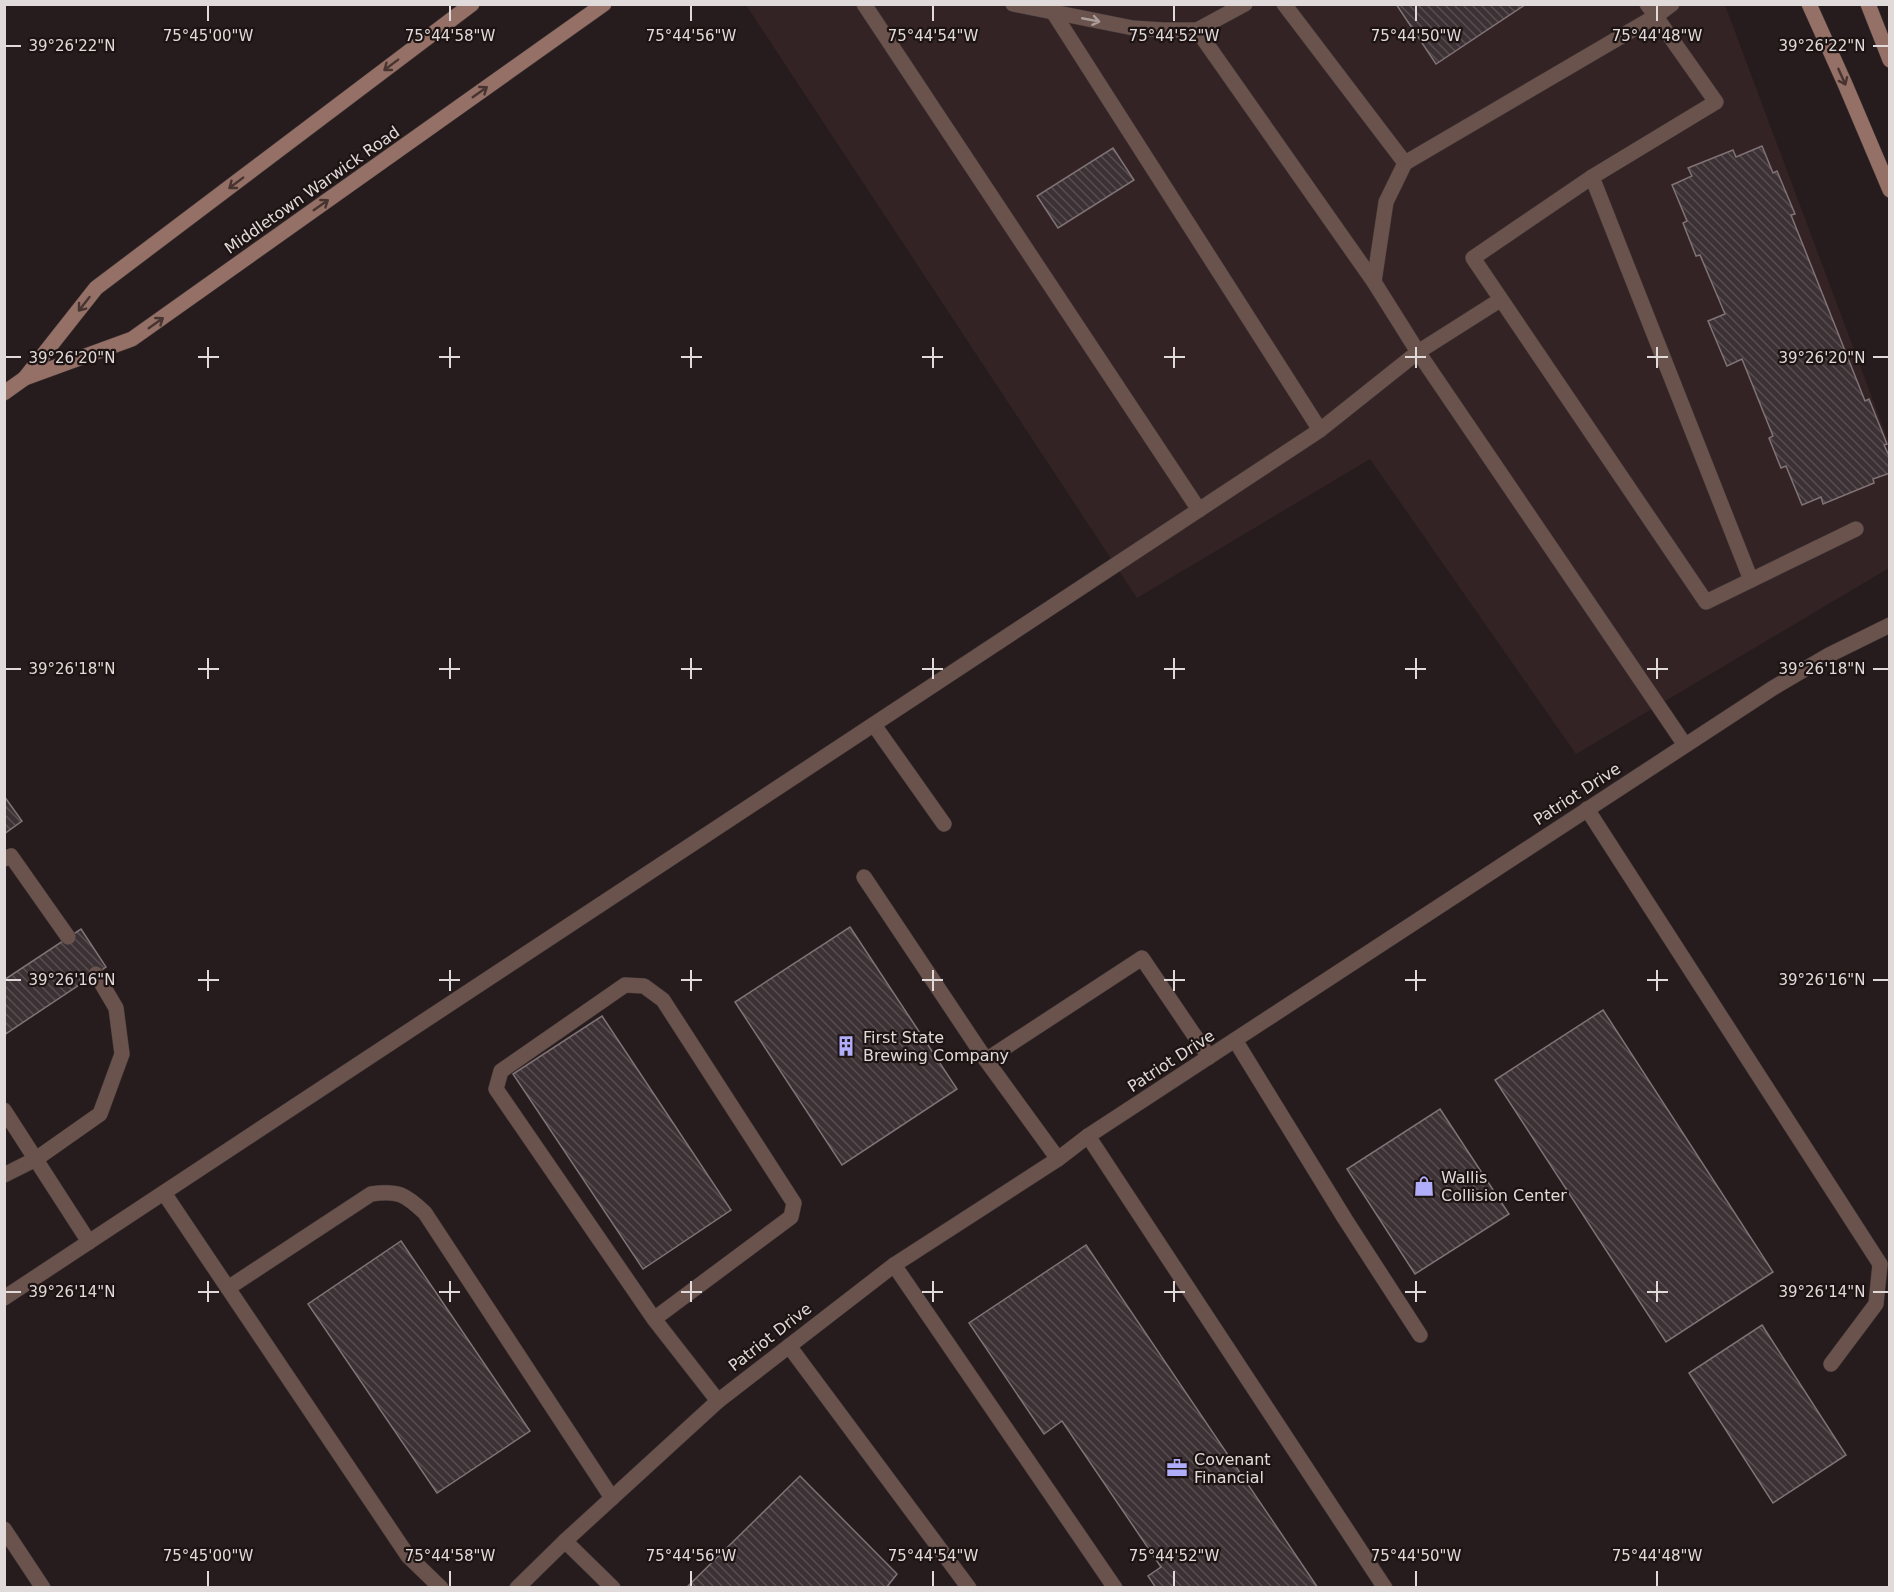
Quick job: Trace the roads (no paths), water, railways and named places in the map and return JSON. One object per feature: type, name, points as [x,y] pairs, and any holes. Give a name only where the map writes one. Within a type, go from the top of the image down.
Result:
[{"type":"street","name":"Middletown Warwick Road","points":[[26,378],[96,288],[472,4]]},
{"type":"street","name":"Middletown Warwick Road","points":[[4,393],[26,378],[132,339],[604,4]]},
{"type":"street","points":[[864,4],[1199,510]]},
{"type":"street","points":[[1013,4],[1133,28],[1164,30],[1197,30],[1245,4]]},
{"type":"street","points":[[1284,4],[1405,163]]},
{"type":"street","points":[[1374,282],[1386,202],[1405,163],[1655,8],[1672,4]]},
{"type":"street","points":[[1809,4],[1890,190]]},
{"type":"street","points":[[1868,4],[1890,60]]},
{"type":"street","points":[[1655,8],[1716,102],[1592,177],[1473,258],[1706,602],[1856,529]]},
{"type":"street","points":[[1053,12],[1320,430]]},
{"type":"street","points":[[1197,30],[1374,282],[1418,352],[1685,745]]},
{"type":"street","points":[[1592,177],[1751,580]]},
{"type":"street","points":[[4,1298],[1320,430],[1418,352],[1500,300]]},
{"type":"street","name":"Patriot Drive","points":[[517,1587],[717,1401],[894,1265],[1773,688],[1890,625]]},
{"type":"street","points":[[874,725],[944,824]]},
{"type":"street","points":[[1587,809],[1880,1264],[1876,1304],[1831,1364]]},
{"type":"street","points":[[4,859],[11,856],[68,937]]},
{"type":"street","points":[[864,878],[986,1060],[1058,1159]]},
{"type":"street","points":[[986,1060],[1142,958],[1209,1057]]},
{"type":"street","points":[[4,1175],[36,1159],[100,1113],[122,1054],[116,1008],[96,974]]},
{"type":"street","points":[[654,1319],[790,1217],[794,1203],[663,1000],[644,986],[625,985],[501,1071],[496,1089],[654,1319],[717,1401]]},
{"type":"street","points":[[1235,1040],[1345,1220],[1420,1335]]},
{"type":"street","points":[[4,1110],[89,1242]]},
{"type":"street","points":[[1088,1137],[1385,1587]]},
{"type":"street","points":[[228,1288],[371,1194],[387,1191],[408,1196],[424,1213],[612,1497]]},
{"type":"street","points":[[164,1193],[408,1556],[441,1587]]},
{"type":"street","points":[[894,1265],[1115,1587]]},
{"type":"street","points":[[789,1346],[969,1587]]},
{"type":"street","points":[[4,1528],[43,1587]]},
{"type":"street","points":[[564,1541],[613,1587]]},
{"type":"place","name":"First State Brewing Company","points":[[846,1046]]},
{"type":"place","name":"Wallis Collision Center","points":[[1424,1186]]},
{"type":"place","name":"Covenant Financial","points":[[1177,1468]]}]
